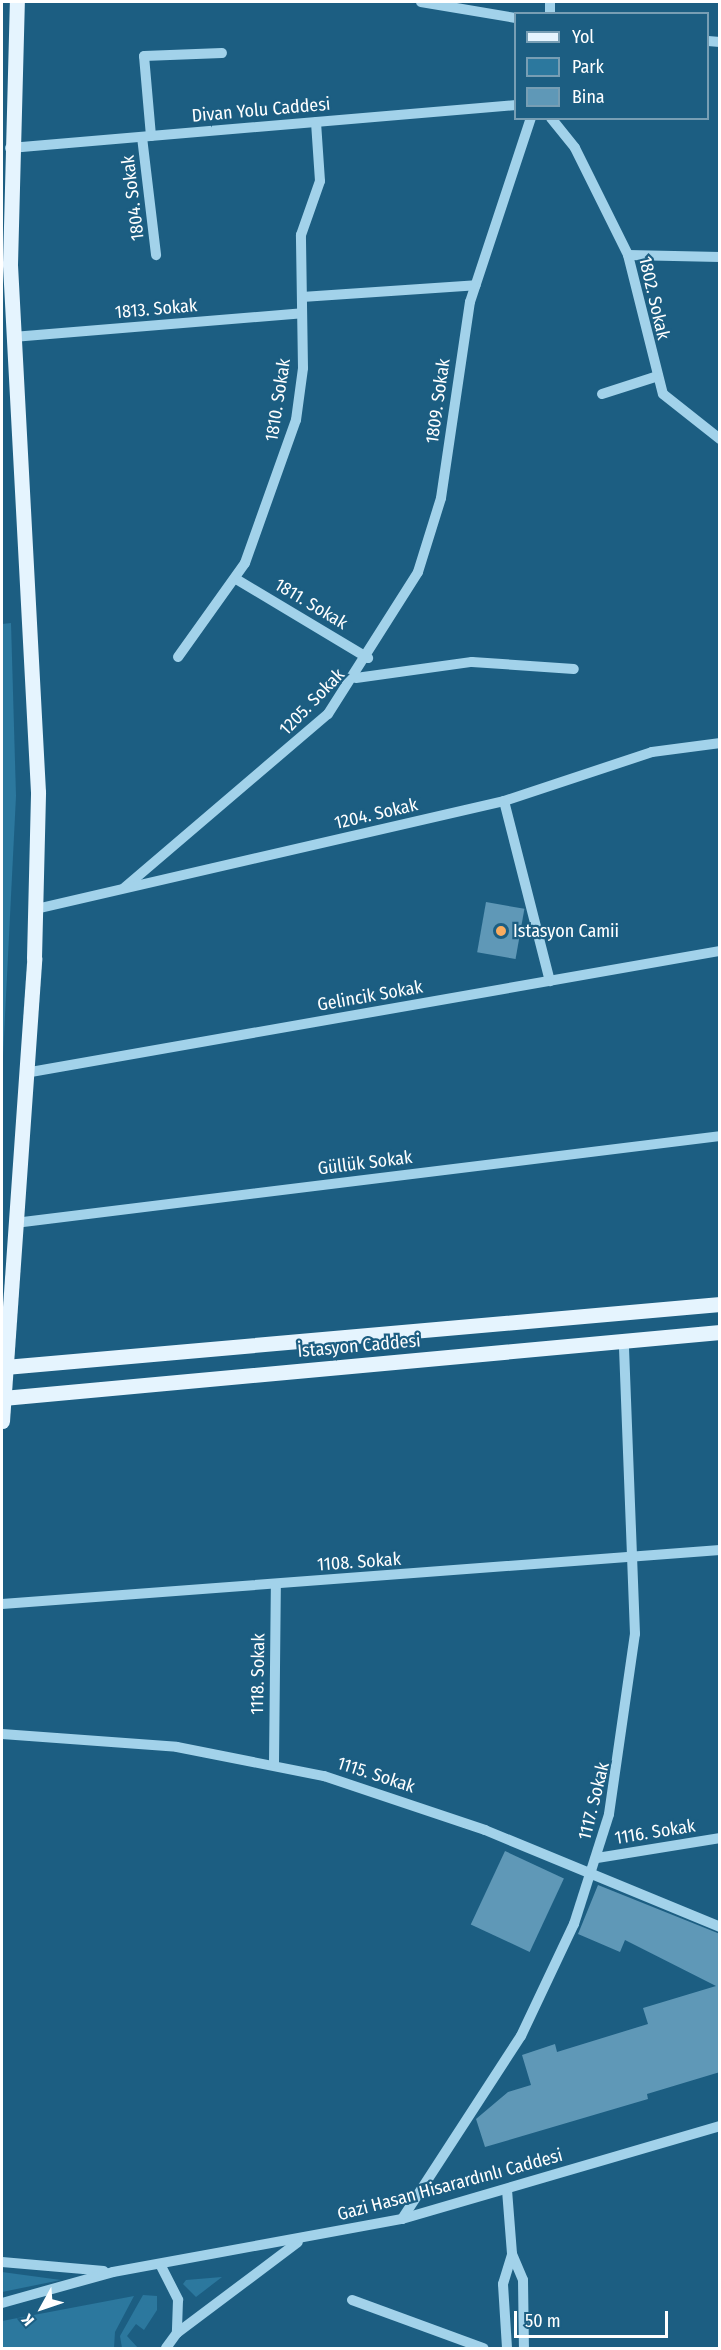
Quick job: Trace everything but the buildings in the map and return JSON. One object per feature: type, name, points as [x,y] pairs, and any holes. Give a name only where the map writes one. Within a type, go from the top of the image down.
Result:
[{"type":"main road","points":[[2,1421],[36,909],[35,692],[13,338],[7,157],[17,2]]},
{"type":"main road","name":"İstasyon Caddesi","points":[[5,1367],[720,1304]]},
{"type":"main road","name":"İstasyon Caddesi","points":[[3,1398],[720,1332]]},
{"type":"street","points":[[421,2],[514,18]]},
{"type":"street","name":"1804. Sokak","points":[[156,255],[146,136],[144,56],[222,53]]},
{"type":"street","name":"Divan Yolu Caddesi","points":[[7,157],[146,136],[514,105]]},
{"type":"street","name":"1809. Sokak","points":[[356,678],[418,572],[436,521],[476,285],[530,120]]},
{"type":"street","name":"1802. Sokak","points":[[553,120],[575,148],[628,255],[655,377],[674,407],[720,440]]},
{"type":"street","name":"1810. Sokak","points":[[178,657],[236,579],[270,505],[296,420],[302,313],[302,222],[320,181],[316,122]]},
{"type":"street","points":[[628,255],[720,257]]},
{"type":"street","points":[[302,297],[476,285]]},
{"type":"street","name":"1813. Sokak","points":[[13,338],[302,313]]},
{"type":"street","points":[[602,394],[655,377]]},
{"type":"street","name":"1811. Sokak","points":[[236,579],[368,658]]},
{"type":"street","name":"1205. Sokak","points":[[124,888],[300,741],[356,678],[472,662],[574,669]]},
{"type":"street","name":"1204. Sokak","points":[[36,909],[504,801],[652,752],[720,743]]},
{"type":"street","points":[[504,801],[550,981]]},
{"type":"street","name":"Gelincik Sokak","points":[[26,1073],[720,951]]},
{"type":"street","name":"Güllük Sokak","points":[[15,1223],[720,1136]]},
{"type":"street","name":"1117. Sokak","points":[[402,2219],[521,2036],[593,1873],[597,1858],[629,1700],[635,1557],[624,1341]]},
{"type":"street","name":"1108. Sokak","points":[[2,1604],[720,1550]]},
{"type":"street","name":"1118. Sokak","points":[[274,1763],[276,1585]]},
{"type":"street","name":"1115. Sokak","points":[[2,1734],[177,1747],[274,1763],[376,1792],[593,1873],[720,1927]]},
{"type":"street","name":"1116. Sokak","points":[[597,1858],[720,1838]]},
{"type":"street","name":"Gazi Hasan Hisarardınlı Caddesi","points":[[2,2303],[113,2272],[162,2266],[402,2219],[720,2126]]},
{"type":"street","points":[[507,2190],[512,2254],[523,2280],[524,2349]]},
{"type":"street","points":[[166,2349],[177,2333],[301,2239]]},
{"type":"street","points":[[507,2349],[503,2284],[512,2254]]},
{"type":"street","name":"Gazi Hasan Hisarardınlı Caddesi","points":[[2,2262],[113,2272]]},
{"type":"street","points":[[162,2266],[178,2301],[177,2333]]},
{"type":"street","points":[[352,2300],[483,2349]]},
{"type":"green space","points":[[11,623],[16,796],[2,1076],[2,624]]},
{"type":"green space","points":[[2,2272],[61,2280],[2,2292]]},
{"type":"green space","points":[[222,2277],[196,2297],[183,2284],[186,2280]]},
{"type":"green space","points":[[143,2295],[157,2296],[157,2310],[144,2330],[136,2324],[127,2336],[138,2348],[122,2348],[120,2336]]},
{"type":"green space","points":[[134,2296],[115,2332],[114,2348],[2,2348],[2,2321]]},
{"type":"place","name":"Istasyon Camii","points":[[501,931]]}]
